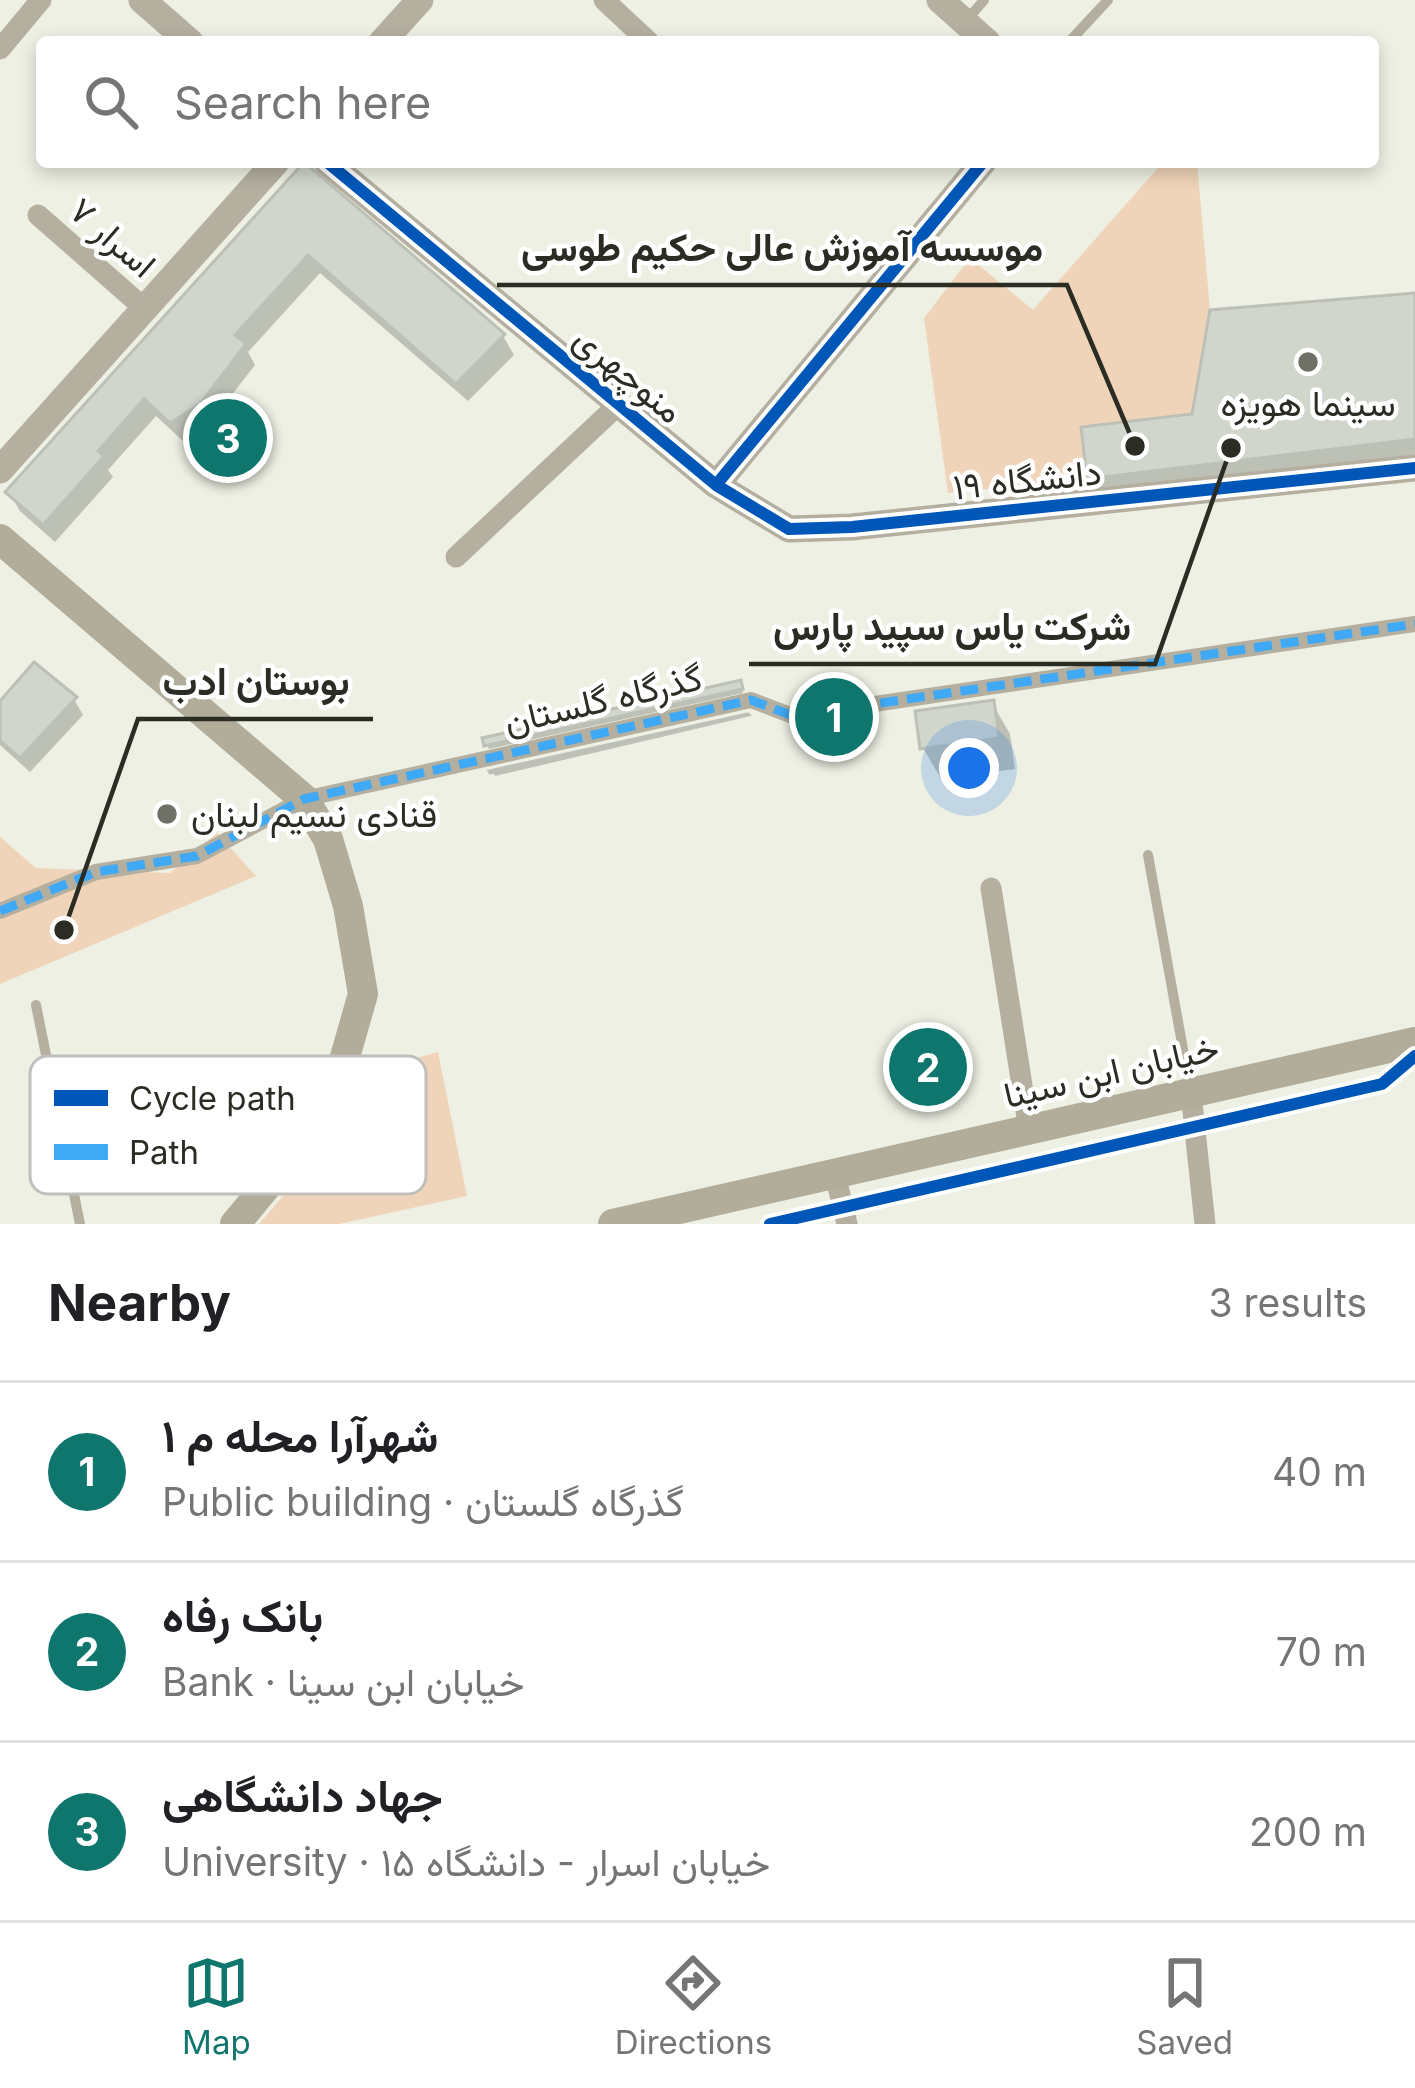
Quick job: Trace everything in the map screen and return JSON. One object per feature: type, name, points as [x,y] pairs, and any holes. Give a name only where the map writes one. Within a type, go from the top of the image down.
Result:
[{"type":"main road","points":[[0,539],[304,799],[328,839],[363,994],[345,1056]]},
{"type":"main road","name":"خیابان ابن سینا","points":[[613,1224],[650,1220],[1415,1042]]},
{"type":"main road","points":[[235,1224],[260,1194]]},
{"type":"street","points":[[0,49],[41,0]]},
{"type":"street","points":[[142,0],[183,36]]},
{"type":"street","points":[[387,36],[419,0]]},
{"type":"street","points":[[604,0],[643,36]]},
{"type":"street","points":[[940,0],[980,36]]},
{"type":"street","points":[[0,470],[271,168]]},
{"type":"street","name":"منوچهری","points":[[334,168],[716,485],[789,529]]},
{"type":"street","points":[[716,485],[978,168]]},
{"type":"street","name":"اسرار ۷","points":[[38,215],[145,309]]},
{"type":"street","points":[[456,557],[619,404]]},
{"type":"street","name":"دانشگاه ۱۹","points":[[789,529],[852,527],[1415,468]]},
{"type":"street","name":"گذرگاه گلستان","points":[[0,911],[96,872],[196,856],[304,799],[751,700],[793,716],[1415,624]]},
{"type":"street","points":[[991,888],[1029,1130]]},
{"type":"street","points":[[1191,1093],[1204,1224]]},
{"type":"street","points":[[835,1174],[847,1224]]},
{"type":"lane","points":[[965,22],[985,0]]},
{"type":"lane","points":[[1075,36],[1108,0]]},
{"type":"lane","points":[[1148,855],[1191,1093]]},
{"type":"lane","points":[[37,1005],[47,1056]]},
{"type":"lane","points":[[74,1194],[80,1224]]},
{"type":"shaded area","points":[[1158,168],[1198,168],[1210,310],[1192,414],[1081,427],[1087,479],[948,493],[924,318],[970,258],[1033,310]]},
{"type":"shaded area","points":[[217,833],[256,876],[0,984],[0,837],[36,868],[170,873]]},
{"type":"shaded area","points":[[438,1052],[467,1196],[339,1224],[259,1224],[285,1194],[426,1194],[423,1056]]},
{"type":"building","points":[[299,168],[311,168],[505,334],[456,384],[308,255],[235,335],[246,344],[200,404],[170,423],[144,399],[98,451],[104,456],[43,525],[5,492]]},
{"type":"building","name":"سینما هویزه","points":[[1415,293],[1415,439],[1087,479],[1081,427],[1192,414],[1210,310]]},
{"type":"building","points":[[34,662],[77,697],[20,758],[0,740],[0,701]]},
{"type":"building","points":[[741,680],[743,689],[484,746],[482,738]]},
{"type":"building","points":[[994,700],[999,738],[920,749],[915,711]]},
{"type":"building","points":[[748,714],[490,773],[489,771]]},
{"type":"marked path","points":[[0,911],[96,872],[197,856],[304,799],[751,700],[793,716],[1415,624]]},
{"type":"cycle path","points":[[334,168],[716,485],[789,529],[852,527],[1415,468]]},
{"type":"cycle path","points":[[716,485],[978,168]]},
{"type":"cycle path","points":[[770,1224],[1382,1084],[1415,1056]]},
{"type":"place","name":"سینما هویزه","points":[[1308,362]]},
{"type":"place","name":"جهاد دانشگاهی","points":[[228,438]]},
{"type":"place","name":"موسسه آموزش عالی حکیم طوسی","points":[[1135,446]]},
{"type":"place","name":"شرکت یاس سپید پارس","points":[[1231,448]]},
{"type":"place","name":"شهرآرا محله م ۱","points":[[834,717]]},
{"type":"place","name":"قنادی نسیم لبنان","points":[[167,814]]},
{"type":"place","name":"بوستان ادب","points":[[64,930]]},
{"type":"place","name":"بانک رفاه","points":[[928,1067]]}]
